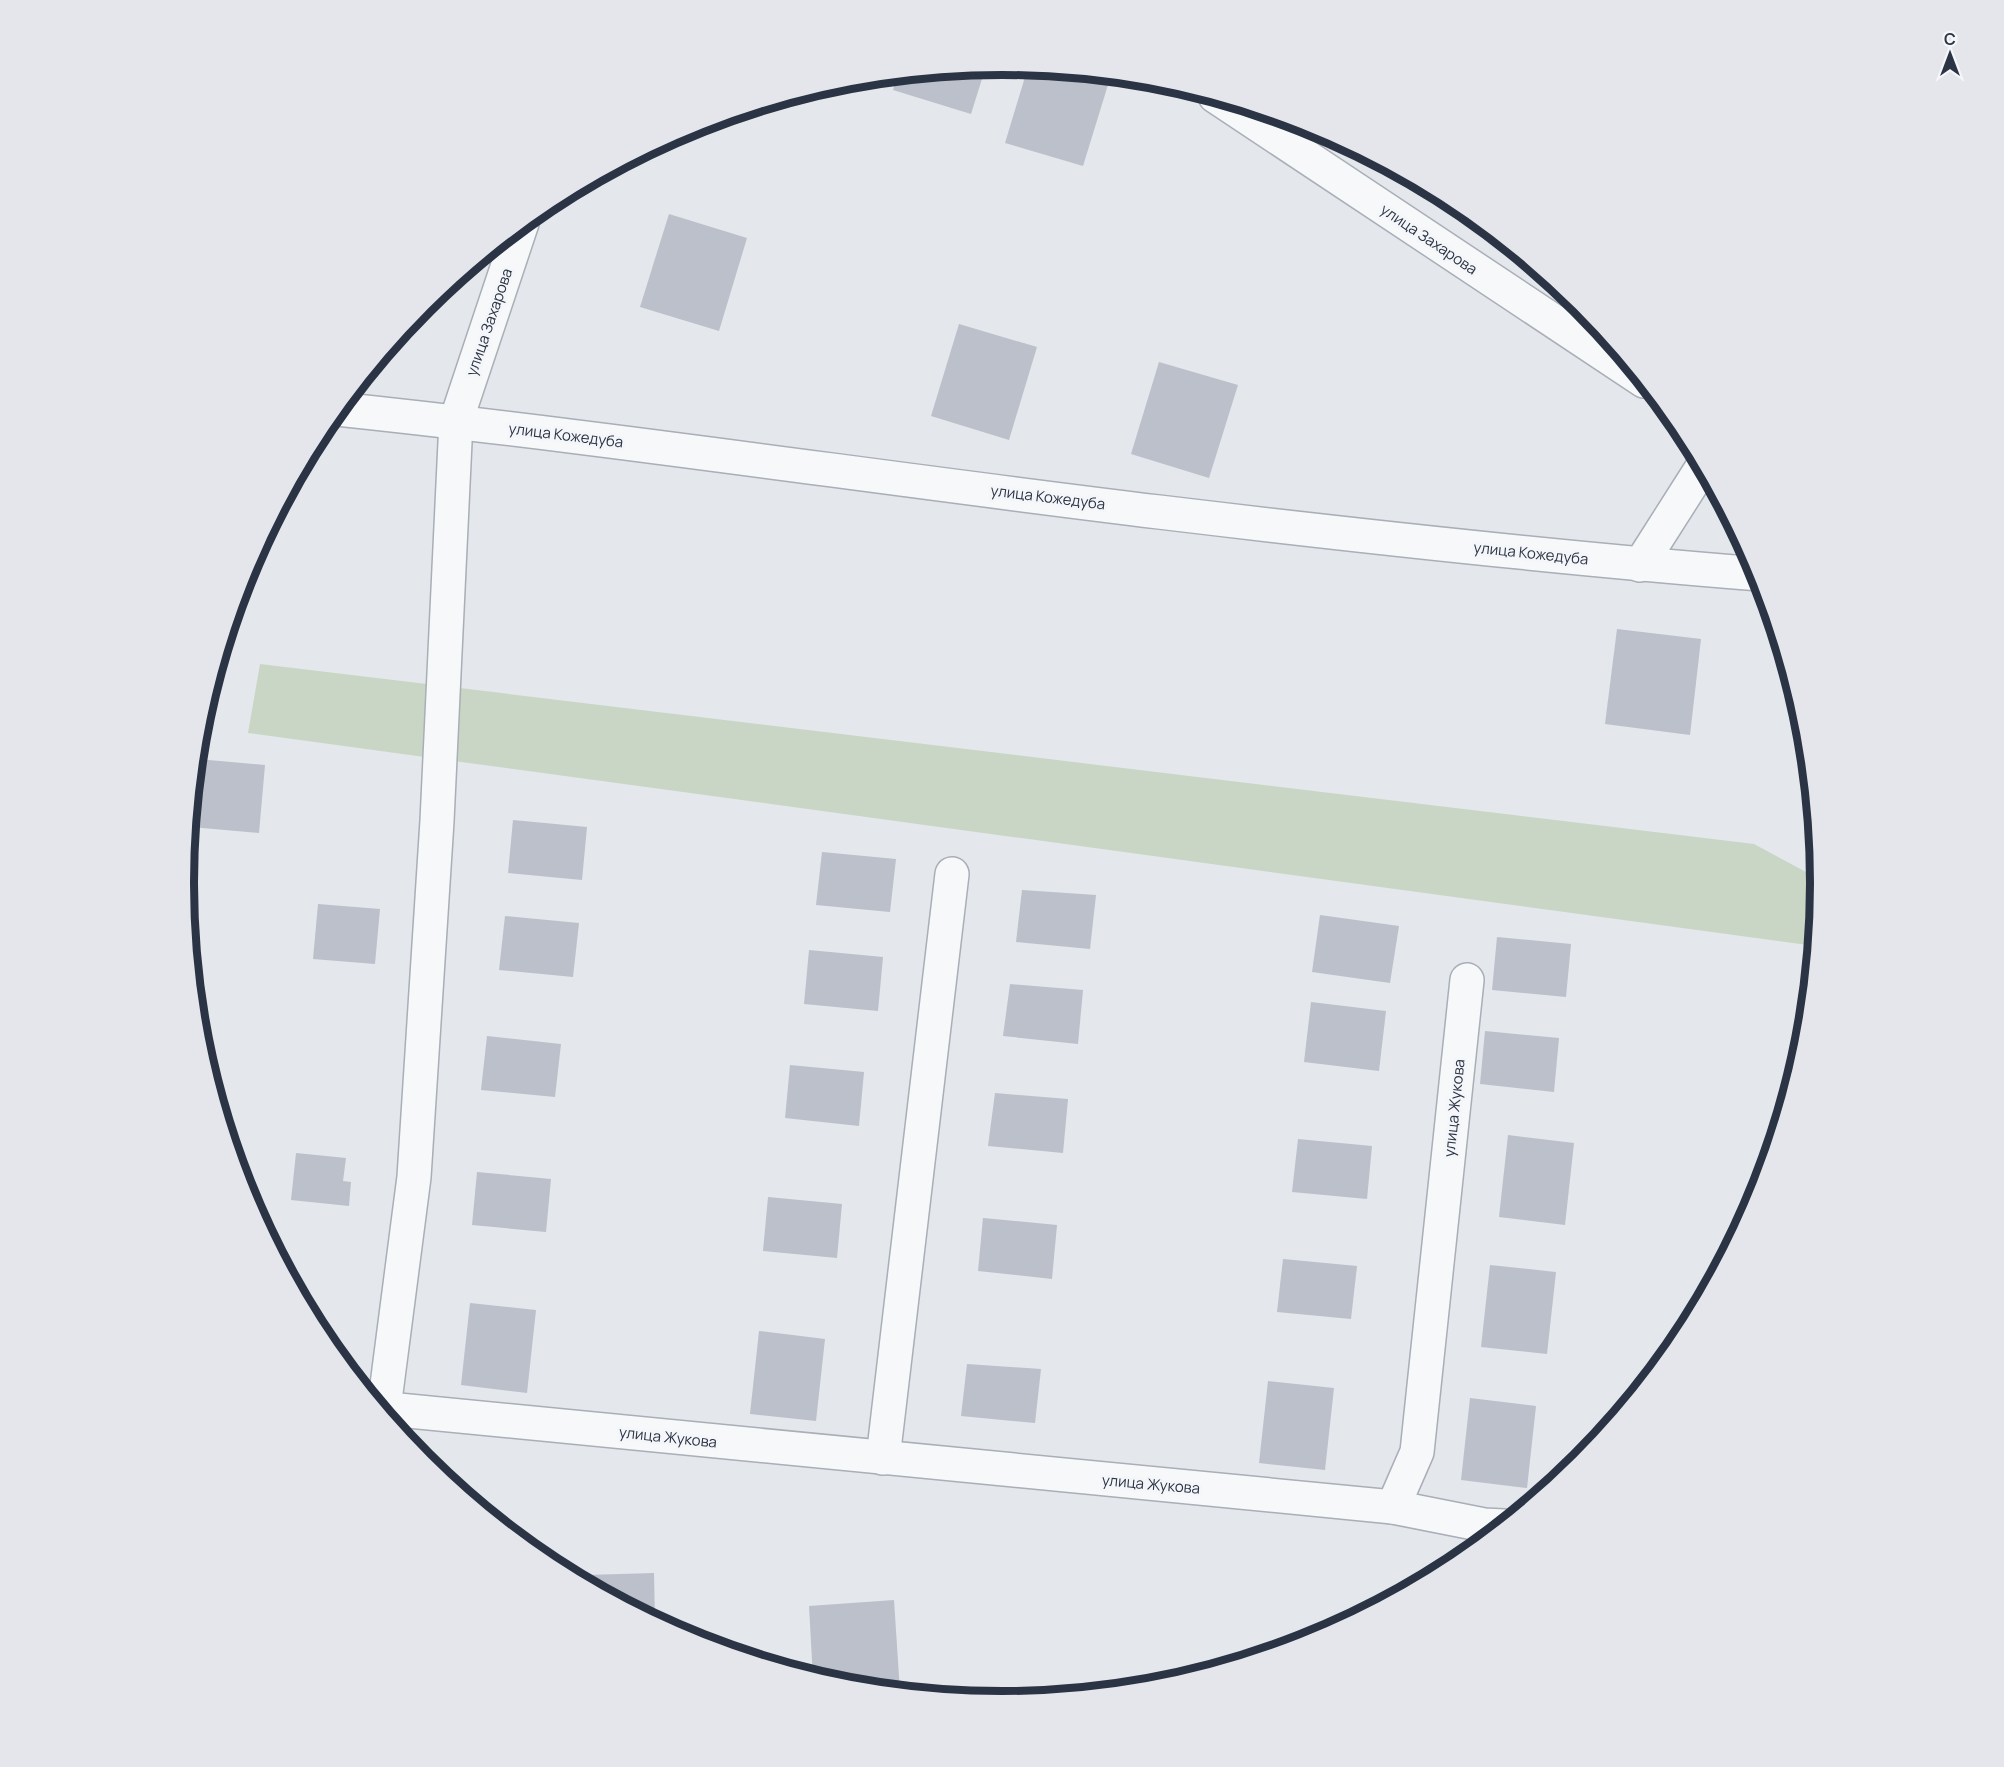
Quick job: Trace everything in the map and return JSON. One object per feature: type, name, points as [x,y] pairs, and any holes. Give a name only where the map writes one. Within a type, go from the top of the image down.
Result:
[{"type":"street","name":"улица Захарова","points":[[1237,111],[1625,368]]},
{"type":"street","name":"улица Захарова","points":[[382,1402],[414,1177],[437,821],[456,421],[517,237]]},
{"type":"street","name":"улица Кожедуба","points":[[347,410],[456,421],[1159,512],[1640,565],[1749,573]]},
{"type":"street","points":[[1640,565],[1698,473]]},
{"type":"street","points":[[883,1458],[952,874]]},
{"type":"street","name":"улица Жукова","points":[[388,1410],[1393,1507],[1417,1452],[1467,980]]},
{"type":"street","points":[[1393,1507],[1493,1525]]},
{"type":"green space","points":[[260,664],[1754,844],[1810,874],[1808,945],[1808,945],[248,733]]},
{"type":"building","points":[[983,76],[971,114],[893,90],[896,82]]},
{"type":"building","points":[[1025,76],[1109,82],[1083,166],[1005,143]]},
{"type":"building","points":[[669,214],[747,238],[719,331],[640,307]]},
{"type":"building","points":[[959,324],[1037,347],[1009,440],[931,416]]},
{"type":"building","points":[[1159,362],[1238,385],[1209,478],[1131,454]]},
{"type":"building","points":[[1617,629],[1701,639],[1690,735],[1605,724]]},
{"type":"building","points":[[203,760],[265,765],[259,833],[195,827]]},
{"type":"building","points":[[513,820],[587,827],[582,880],[508,873]]},
{"type":"building","points":[[822,852],[896,859],[890,912],[816,905]]},
{"type":"building","points":[[1022,890],[1096,895],[1090,949],[1016,942]]},
{"type":"building","points":[[318,904],[380,909],[375,964],[313,959]]},
{"type":"building","points":[[1320,915],[1399,926],[1390,983],[1312,972]]},
{"type":"building","points":[[505,916],[579,923],[573,977],[499,970]]},
{"type":"building","points":[[1497,937],[1571,944],[1566,997],[1492,990]]},
{"type":"building","points":[[809,950],[883,957],[878,1011],[804,1004]]},
{"type":"building","points":[[1010,984],[1083,990],[1078,1044],[1003,1036]]},
{"type":"building","points":[[1311,1002],[1386,1011],[1379,1071],[1304,1062]]},
{"type":"building","points":[[1485,1031],[1559,1038],[1554,1092],[1480,1084]]},
{"type":"building","points":[[487,1036],[561,1044],[555,1097],[481,1090]]},
{"type":"building","points":[[790,1065],[864,1072],[859,1126],[785,1118]]},
{"type":"building","points":[[995,1093],[1068,1099],[1063,1153],[988,1146]]},
{"type":"building","points":[[1508,1135],[1574,1143],[1565,1225],[1499,1217]]},
{"type":"building","points":[[1298,1139],[1372,1146],[1367,1199],[1292,1192]]},
{"type":"building","points":[[296,1153],[346,1158],[343,1181],[351,1182],[349,1206],[291,1200]]},
{"type":"building","points":[[477,1172],[551,1179],[546,1232],[472,1225]]},
{"type":"building","points":[[768,1197],[842,1204],[837,1258],[763,1251]]},
{"type":"building","points":[[983,1218],[1057,1225],[1052,1279],[978,1271]]},
{"type":"building","points":[[1283,1259],[1357,1266],[1351,1319],[1277,1312]]},
{"type":"building","points":[[1490,1265],[1556,1272],[1547,1354],[1481,1347]]},
{"type":"building","points":[[470,1303],[536,1310],[527,1393],[461,1385]]},
{"type":"building","points":[[759,1331],[825,1339],[816,1421],[750,1414]]},
{"type":"building","points":[[967,1364],[1041,1369],[1035,1423],[961,1416]]},
{"type":"building","points":[[1268,1381],[1334,1388],[1325,1470],[1259,1463]]},
{"type":"building","points":[[1470,1398],[1536,1406],[1527,1488],[1461,1480]]},
{"type":"building","points":[[654,1573],[655,1614],[598,1584],[586,1575]]},
{"type":"building","points":[[894,1600],[900,1685],[812,1669],[809,1606]]}]
